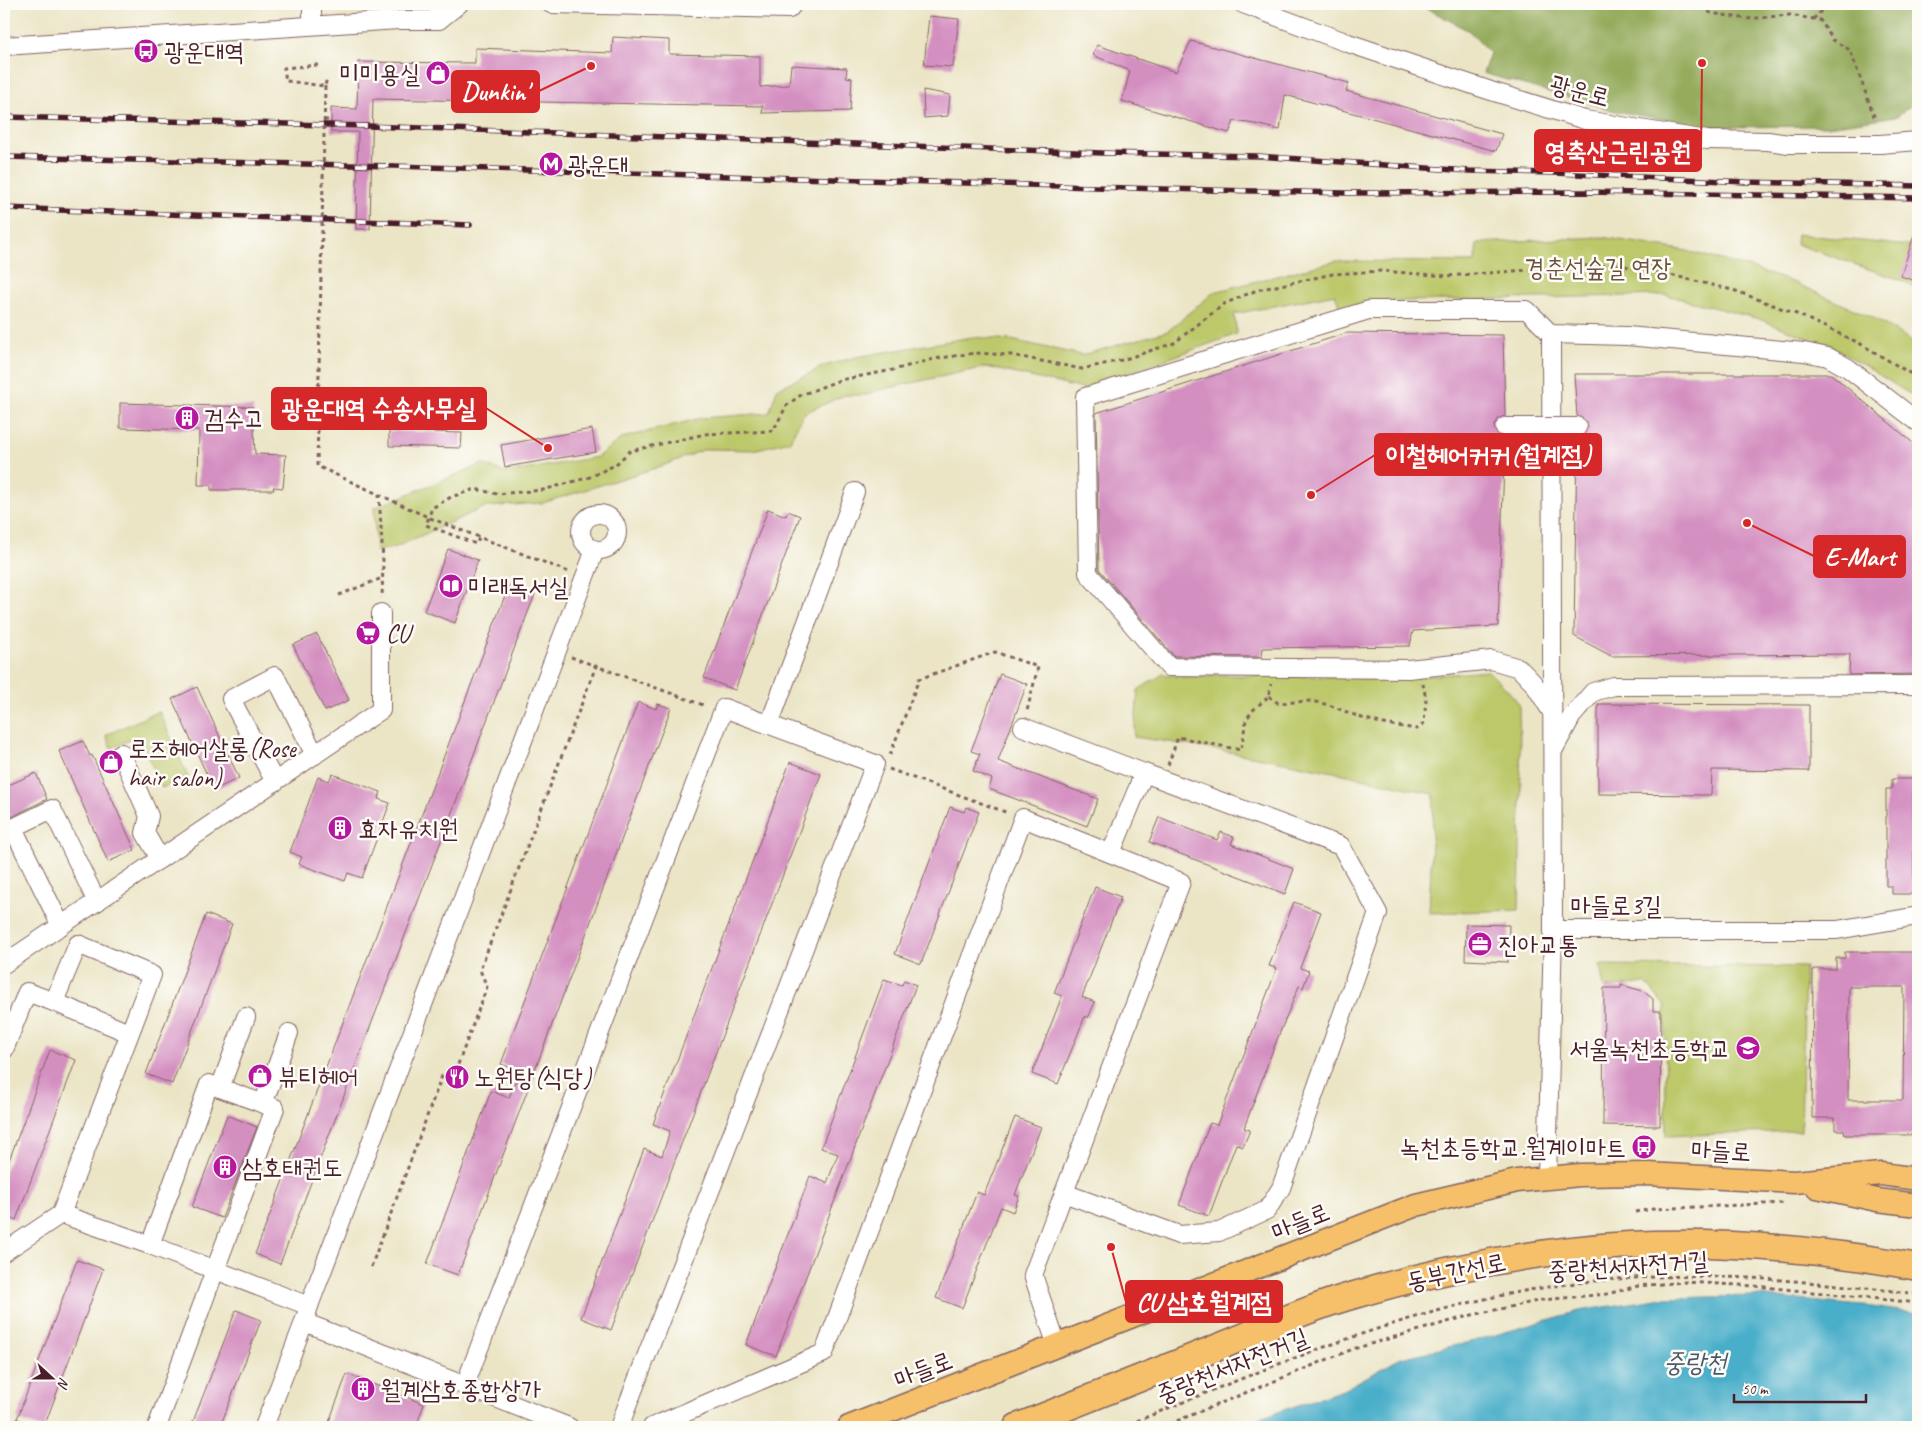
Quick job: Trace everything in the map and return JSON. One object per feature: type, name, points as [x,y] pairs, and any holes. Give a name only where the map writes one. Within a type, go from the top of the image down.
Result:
[{"type":"highway","name":"동부간선로","points":[[1017,1427],[1302,1312],[1382,1287],[1466,1267],[1591,1248],[1673,1244],[1803,1251],[1918,1267]]},
{"type":"highway","points":[[1891,1262],[1918,1262]]},
{"type":"main road","points":[[1881,1174],[1918,1171]]},
{"type":"main road","name":"마들로","points":[[849,1427],[1416,1205],[1517,1181],[1580,1175],[1648,1174],[1918,1205]]},
{"type":"main road","name":"마들로","points":[[1794,1192],[1881,1174],[1918,1178]]},
{"type":"street","points":[[312,4],[312,25]]},
{"type":"street","points":[[4,46],[398,20],[439,12],[459,4]]},
{"type":"street","points":[[551,4],[612,4],[793,10]]},
{"type":"street","name":"광운로","points":[[1243,4],[1348,43],[1585,120],[1707,140],[1768,141],[1789,144],[1880,144],[1918,141]]},
{"type":"street","points":[[1492,660],[1408,669],[1170,667],[1088,573],[1085,397],[1369,310],[1527,310],[1551,334],[1627,336],[1804,352],[1828,357],[1848,368],[1918,422]]},
{"type":"street","points":[[1551,334],[1553,930]]},
{"type":"street","points":[[1506,427],[1577,427]]},
{"type":"street","points":[[769,725],[855,492]]},
{"type":"street","points":[[264,1427],[595,550]]},
{"type":"street","points":[[4,964],[381,710],[381,613]]},
{"type":"street","points":[[1262,656],[1492,660],[1519,668],[1534,684],[1553,714]]},
{"type":"street","points":[[275,782],[231,698],[275,676],[315,755]]},
{"type":"street","points":[[1553,751],[1572,716],[1593,692],[1614,686],[1918,685]]},
{"type":"street","points":[[465,1386],[724,708],[880,766],[619,1427]]},
{"type":"street","points":[[1023,726],[1341,846],[1378,913],[1281,1188],[1268,1210],[1219,1232],[1179,1235],[1064,1193]]},
{"type":"street","points":[[120,753],[149,816],[145,833],[160,859]]},
{"type":"street","points":[[1110,853],[1144,773]]},
{"type":"street","points":[[61,926],[13,828],[52,809],[97,902]]},
{"type":"street","points":[[652,1427],[824,1353],[1023,818],[1181,882],[1033,1275],[1057,1346]]},
{"type":"street","name":"마들로3길","points":[[1547,1179],[1553,930],[1837,930],[1918,916]]},
{"type":"street","points":[[4,1252],[61,1214],[152,975],[78,944],[54,1002]]},
{"type":"street","points":[[4,1050],[27,992],[129,1034]]},
{"type":"street","points":[[220,1088],[246,1017]]},
{"type":"street","points":[[263,1104],[288,1032]]},
{"type":"street","points":[[150,1245],[209,1084],[275,1108],[157,1427]]},
{"type":"street","points":[[61,1214],[214,1270],[465,1386],[569,1427]]},
{"type":"path","points":[[1694,4],[1712,12],[1747,19],[1789,15],[1820,20],[1833,40],[1850,50],[1875,119]]},
{"type":"path","points":[[1813,19],[1820,14],[1824,4]]},
{"type":"path","points":[[318,64],[284,68],[286,81],[325,86]]},
{"type":"path","points":[[327,77],[324,120],[317,466],[430,518],[584,578]]},
{"type":"path","points":[[324,120],[331,120]]},
{"type":"path","points":[[339,594],[382,578],[383,561],[379,494]]},
{"type":"path","points":[[556,652],[723,712]]},
{"type":"path","points":[[1023,726],[1038,667],[995,652],[919,679],[880,766],[1023,818]]},
{"type":"path","points":[[371,1267],[442,1076],[458,1068],[487,987],[480,970],[596,666]]},
{"type":"path","points":[[1162,780],[1178,737],[1241,750],[1246,720],[1252,711],[1269,696],[1271,681]]},
{"type":"path","points":[[1269,696],[1278,703],[1311,701],[1329,705],[1362,718],[1384,724],[1417,729],[1424,723],[1426,699],[1423,681]]},
{"type":"path","points":[[1635,1212],[1794,1192]]},
{"type":"path","name":"중랑천서자전거길","points":[[1122,1427],[1308,1352],[1389,1324],[1447,1308],[1548,1287],[1606,1280],[1703,1276],[1773,1279],[1918,1294]]},
{"type":"path","points":[[1162,1427],[1353,1349],[1472,1315],[1542,1300],[1612,1293],[1638,1286],[1684,1282],[1755,1286],[1918,1303]]},
{"type":"green space","points":[[1419,4],[1918,4],[1918,100],[1897,116],[1828,126],[1706,127],[1615,111],[1483,73],[1490,53],[1469,31]]},
{"type":"green space","points":[[1797,234],[1918,247],[1918,289],[1906,282],[1796,244]]},
{"type":"green space","name":"경춘선숲길 연장","points":[[1602,237],[1687,251],[1754,269],[1795,283],[1876,319],[1918,345],[1918,399],[1839,350],[1759,319],[1666,295],[1367,302],[1341,309],[1335,294],[1234,314],[1237,334],[1083,389],[986,367],[879,390],[867,395],[845,395],[804,413],[790,441],[753,450],[706,449],[662,466],[543,503],[485,507],[396,547],[376,551],[374,508],[482,464],[506,473],[597,457],[622,438],[701,418],[769,413],[777,389],[824,366],[856,357],[972,337],[1011,340],[1082,355],[1168,331],[1214,292],[1336,261],[1475,262],[1477,243]]},
{"type":"green space","points":[[1488,671],[1519,704],[1521,793],[1519,910],[1429,913],[1434,794],[1284,762],[1134,737],[1138,690],[1163,674],[1184,677],[1217,675],[1400,678]]},
{"type":"green space","points":[[159,711],[188,777],[162,788],[139,736],[111,748],[106,735]]},
{"type":"green space","points":[[1600,965],[1805,967],[1801,1131],[1666,1136],[1665,1006],[1646,983],[1604,988]]},
{"type":"water","name":"중랑천","points":[[1756,1296],[1873,1307],[1918,1314],[1918,1427],[1233,1427],[1343,1390],[1401,1358],[1474,1341],[1579,1311],[1663,1298]]},
{"type":"building","points":[[929,16],[959,19],[953,67],[924,65]]},
{"type":"building","points":[[613,37],[669,40],[669,54],[760,56],[760,87],[789,85],[791,65],[847,68],[846,77],[852,78],[850,111],[762,113],[763,106],[373,99],[370,229],[356,229],[358,132],[331,132],[331,108],[357,109],[358,62],[475,63],[475,48],[612,53]]},
{"type":"building","points":[[1191,41],[1349,83],[1346,91],[1502,134],[1496,151],[1285,95],[1280,130],[1234,121],[1229,133],[1122,101],[1130,71],[1093,55],[1097,45],[1176,72]]},
{"type":"building","points":[[923,90],[950,95],[948,116],[924,118]]},
{"type":"building","points":[[1915,232],[1918,232],[1918,282],[1901,276]]},
{"type":"building","points":[[1347,333],[1503,335],[1505,416],[1499,418],[1494,427],[1496,433],[1505,438],[1498,626],[1413,631],[1410,646],[1263,648],[1262,657],[1174,656],[1099,569],[1096,413]]},
{"type":"building","points":[[1574,374],[1831,374],[1918,447],[1918,674],[1849,675],[1850,654],[1611,656],[1574,636],[1577,438],[1583,436],[1588,427],[1586,421],[1577,416]]},
{"type":"building","points":[[120,403],[253,407],[255,454],[286,455],[283,488],[273,487],[274,490],[211,490],[211,485],[198,485],[199,430],[120,428]]},
{"type":"building","points":[[592,429],[596,452],[505,467],[501,445]]},
{"type":"building","points":[[389,431],[462,433],[461,448],[389,446]]},
{"type":"building","points":[[768,509],[786,516],[788,511],[800,516],[735,690],[704,678]]},
{"type":"building","name":"미래독서실","points":[[448,549],[478,560],[455,623],[424,611]]},
{"type":"building","points":[[509,585],[535,594],[280,1264],[255,1254]]},
{"type":"building","points":[[317,634],[349,700],[325,711],[293,645]]},
{"type":"building","points":[[1000,674],[1027,684],[998,761],[1098,799],[1087,826],[989,789],[992,779],[973,771],[980,754],[971,751]]},
{"type":"building","points":[[197,687],[239,778],[214,790],[172,699]]},
{"type":"building","points":[[638,702],[656,709],[658,704],[671,708],[458,1275],[427,1264],[491,1091],[509,1098],[519,1071],[501,1064]]},
{"type":"building","points":[[1598,704],[1809,705],[1809,771],[1712,770],[1711,795],[1598,794]]},
{"type":"building","points":[[83,741],[90,756],[92,755],[135,850],[108,862],[59,751]]},
{"type":"building","points":[[790,762],[821,774],[611,1330],[581,1318],[644,1149],[662,1156],[670,1131],[653,1124]]},
{"type":"building","points":[[36,773],[47,799],[9,818],[4,805],[4,787]]},
{"type":"building","name":"효자유치원","points":[[332,774],[381,792],[378,799],[390,803],[362,878],[348,873],[345,881],[299,864],[302,857],[290,852],[318,777],[329,781]]},
{"type":"building","points":[[1892,779],[1913,779],[1914,894],[1892,894],[1892,886],[1886,886],[1886,789],[1892,789]]},
{"type":"building","points":[[950,807],[964,812],[966,807],[979,812],[921,964],[895,954]]},
{"type":"building","points":[[1159,817],[1217,840],[1221,832],[1234,837],[1231,844],[1294,869],[1285,894],[1149,842]]},
{"type":"building","points":[[1095,887],[1121,897],[1082,997],[1095,1002],[1088,1018],[1085,1016],[1058,1084],[1032,1074],[1062,996],[1054,993]]},
{"type":"building","points":[[1294,902],[1321,912],[1300,968],[1309,971],[1303,988],[1299,986],[1274,1047],[1244,1128],[1250,1130],[1243,1147],[1236,1144],[1209,1216],[1179,1205],[1210,1123],[1217,1125],[1277,968],[1269,966]]},
{"type":"building","points":[[206,914],[232,924],[172,1084],[146,1074]]},
{"type":"building","points":[[1466,924],[1509,925],[1508,962],[1465,960]]},
{"type":"building","points":[[1845,952],[1918,952],[1918,1135],[1845,1135],[1844,1130],[1835,1130],[1835,1118],[1812,1118],[1813,969],[1836,969],[1836,958],[1845,958]],"holes":[[[1849,987],[1904,987],[1903,1100],[1848,1100]]]},
{"type":"building","points":[[884,979],[902,985],[904,980],[916,985],[776,1356],[746,1345],[810,1176],[827,1183],[838,1154],[821,1148]]},
{"type":"building","points":[[1621,985],[1643,991],[1653,999],[1653,1011],[1661,1011],[1660,1126],[1603,1125],[1604,988],[1621,988]]},
{"type":"building","points":[[50,1050],[76,1060],[16,1220],[4,1216],[4,1174]]},
{"type":"building","name":"삼호태권도","points":[[227,1115],[257,1127],[222,1218],[192,1207]]},
{"type":"building","points":[[1015,1117],[1041,1127],[1015,1195],[1019,1196],[1013,1212],[1001,1207],[962,1308],[936,1298],[977,1192],[984,1195]]},
{"type":"building","points":[[77,1260],[103,1269],[44,1427],[38,1427],[17,1419]]},
{"type":"building","points":[[236,1310],[261,1320],[220,1427],[191,1427]]},
{"type":"building","name":"월계삼호종합상가","points":[[347,1374],[424,1404],[416,1427],[327,1427]]},
{"type":"railway","points":[[4,117],[368,126],[1102,153],[1258,156],[1469,171],[1746,182],[1918,186]]},
{"type":"railway","points":[[4,157],[1346,193],[1586,192],[1918,198]]},
{"type":"railway","points":[[4,208],[470,225]]},
{"type":"place","name":"광운대역","points":[[146,51]]},
{"type":"place","name":"영축산근린공원","points":[[1702,63]]},
{"type":"place","name":"Dunkin'","points":[[591,66]]},
{"type":"place","name":"미미용실","points":[[438,73]]},
{"type":"place","name":"광운대","points":[[551,164]]},
{"type":"place","name":"검수고","points":[[187,418]]},
{"type":"place","name":"광운대역 수송사무실","points":[[548,448]]},
{"type":"place","name":"이철헤어커커(월계점)","points":[[1311,495]]},
{"type":"place","name":"E-Mart","points":[[1747,523]]},
{"type":"place","name":"미래독서실","points":[[451,586]]},
{"type":"place","name":"CU","points":[[368,633]]},
{"type":"place","name":"로즈헤어살롱(Rose hair salon)","points":[[111,762]]},
{"type":"place","name":"효자유치원","points":[[340,828]]},
{"type":"place","name":"진아교통","points":[[1480,944]]},
{"type":"place","name":"서울녹천초등학교","points":[[1748,1048]]},
{"type":"place","name":"뷰티헤어","points":[[260,1076]]},
{"type":"place","name":"노원탕(식당)","points":[[457,1077]]},
{"type":"place","name":"녹천초등학교.월계이마트","points":[[1644,1147]]},
{"type":"place","name":"삼호태권도","points":[[225,1167]]},
{"type":"place","name":"CU 삼호월계점","points":[[1111,1247]]},
{"type":"place","name":"월계삼호종합상가","points":[[363,1389]]}]
